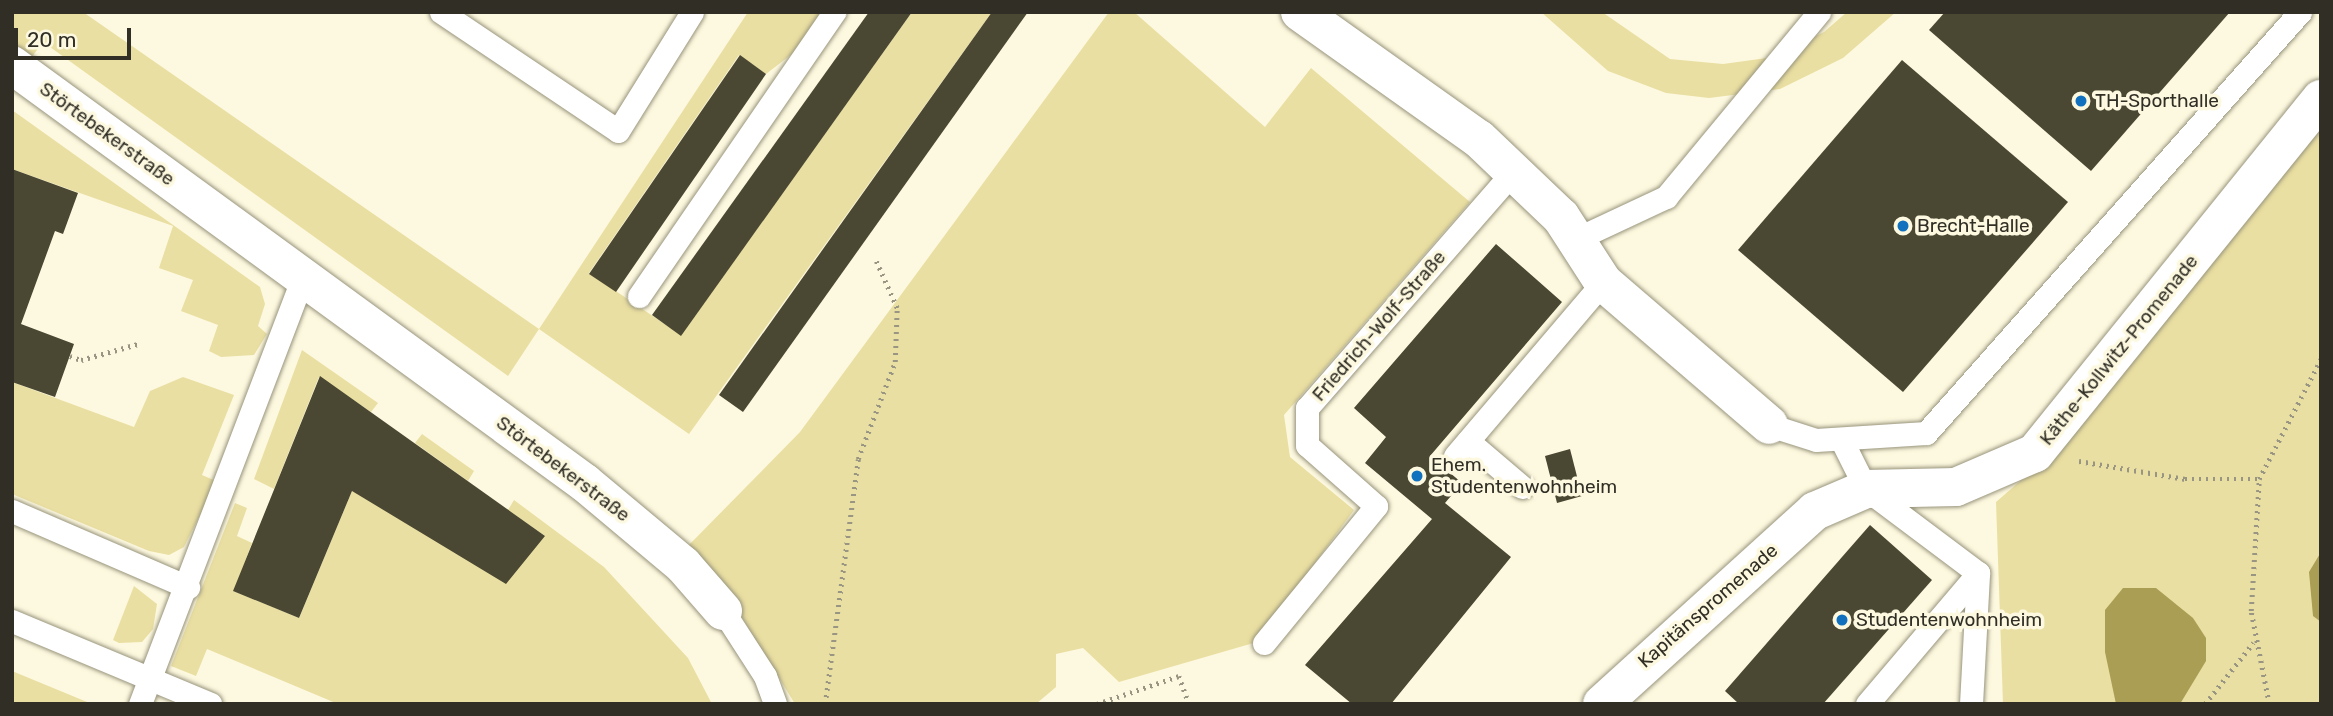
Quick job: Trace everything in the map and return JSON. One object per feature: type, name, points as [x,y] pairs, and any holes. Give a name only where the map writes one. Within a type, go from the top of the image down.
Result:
[{"type":"street","points":[[1300,12],[1436,105],[1514,172],[1574,240],[1603,282],[1769,425]]},
{"type":"street","name":"Störtebekerstraße","points":[[12,65],[632,519],[723,611]]},
{"type":"street","name":"Käthe-Kollwitz-Promenade","points":[[1816,511],[1866,489],[1956,487],[2035,453],[2321,99]]},
{"type":"street","name":"Kapitänspromenade","points":[[1602,704],[1816,511]]},
{"type":"lane","points":[[441,12],[618,131],[692,12]]},
{"type":"lane","points":[[639,296],[834,12]]},
{"type":"lane","points":[[1574,240],[1666,197],[1819,12]]},
{"type":"lane","points":[[1769,425],[1802,439],[1842,441],[1926,433],[2300,12]]},
{"type":"lane","name":"Friedrich-Wolf-Straße","points":[[1264,643],[1376,506],[1307,444],[1307,408],[1514,172]]},
{"type":"lane","points":[[140,704],[188,587],[303,278]]},
{"type":"lane","points":[[1522,487],[1462,449],[1603,282]]},
{"type":"lane","points":[[1842,441],[1866,489],[1978,573]]},
{"type":"lane","points":[[12,511],[188,587]]},
{"type":"lane","points":[[1867,704],[1978,573]]},
{"type":"lane","points":[[1971,704],[1978,573]]},
{"type":"lane","name":"Störtebekerstraße","points":[[723,611],[765,676],[775,704]]},
{"type":"lane","points":[[12,621],[210,704]]},
{"type":"path","points":[[825,704],[858,459],[895,362],[897,308],[876,261]]},
{"type":"path","points":[[70,356],[80,360],[138,344]]},
{"type":"path","points":[[2269,704],[2254,643],[2259,479],[2321,359]]},
{"type":"path","points":[[2035,453],[2185,479],[2259,479]]},
{"type":"path","points":[[2205,704],[2254,643]]},
{"type":"path","points":[[1097,704],[1179,676],[1189,704]]},
{"type":"shaded area","points":[[12,12],[83,12],[539,329],[508,376],[43,42],[28,62],[12,49]]},
{"type":"shaded area","points":[[748,12],[828,12],[801,47],[766,74],[739,55],[589,273],[681,335],[912,12],[992,12],[689,434],[539,329]]},
{"type":"shaded area","points":[[1109,12],[1134,12],[1265,127],[1311,68],[1470,202],[1284,415],[1290,457],[1354,510],[1257,642],[1119,682],[1083,648],[1056,654],[1056,687],[1036,704],[795,704],[733,603],[686,548],[800,432]]},
{"type":"shaded area","points":[[1541,12],[1602,12],[1670,59],[1723,64],[1774,57],[1824,32],[1847,12],[1896,12],[1843,58],[1780,89],[1709,98],[1666,93],[1608,71]]},
{"type":"shaded area","points":[[12,110],[260,287],[265,304],[258,326],[267,334],[254,355],[221,357],[209,351],[218,325],[181,311],[193,280],[159,268],[173,226],[12,169]]},
{"type":"shaded area","points":[[2321,113],[2321,704],[2003,704],[1996,502],[2063,444]]},
{"type":"shaded area","points":[[302,350],[378,403],[371,412],[319,377],[274,489],[254,479]]},
{"type":"shaded area","points":[[183,377],[234,395],[202,475],[216,481],[184,547],[169,555],[149,551],[12,494],[12,382],[134,427],[150,391]]},
{"type":"shaded area","points":[[422,434],[474,471],[468,481],[415,443]]},
{"type":"shaded area","points":[[352,491],[545,536],[508,510],[514,500],[604,567],[688,658],[712,704],[338,704],[207,649],[196,676],[171,666],[235,503],[247,508],[237,536],[252,543],[234,591],[299,618]]},
{"type":"shaded area","points":[[2321,552],[2321,622],[2313,616],[2309,572]]},
{"type":"shaded area","points":[[134,586],[157,604],[153,629],[142,642],[119,643],[113,640]]},
{"type":"shaded area","points":[[2123,588],[2156,588],[2193,618],[2206,638],[2206,661],[2180,704],[2116,704],[2105,652],[2105,610]]},
{"type":"shaded area","points":[[12,671],[92,704],[12,704]]},
{"type":"building","points":[[869,12],[912,12],[681,336],[652,315]]},
{"type":"building","points":[[992,12],[1028,12],[743,412],[719,395]]},
{"type":"building","name":"TH-Sporthalle","points":[[1945,12],[2230,12],[2091,171],[1929,30]]},
{"type":"building","points":[[740,55],[766,74],[616,292],[589,274]]},
{"type":"building","name":"Brecht-Halle","points":[[1902,60],[2068,202],[1903,392],[1738,250]]},
{"type":"building","points":[[12,169],[78,193],[63,234],[55,231],[21,324],[74,344],[55,397],[12,382]]},
{"type":"building","name":"Ehem. Studentenwohnheim","points":[[1496,244],[1562,302],[1430,456],[1462,483],[1445,503],[1511,557],[1391,704],[1352,704],[1305,665],[1432,519],[1365,463],[1386,437],[1354,408]]},
{"type":"building","points":[[320,376],[545,536],[506,584],[352,491],[299,618],[233,591]]},
{"type":"building","points":[[1570,449],[1582,496],[1557,503],[1545,456]]},
{"type":"building","name":"Studentenwohnheim","points":[[1870,525],[1932,580],[1823,704],[1739,704],[1725,691]]},
{"type":"place","name":"TH-Sporthalle","points":[[2081,101]]},
{"type":"place","name":"Brecht-Halle","points":[[1903,226]]},
{"type":"place","name":"Ehem. Studentenwohnheim","points":[[1417,476]]},
{"type":"place","name":"Studentenwohnheim","points":[[1842,620]]}]
